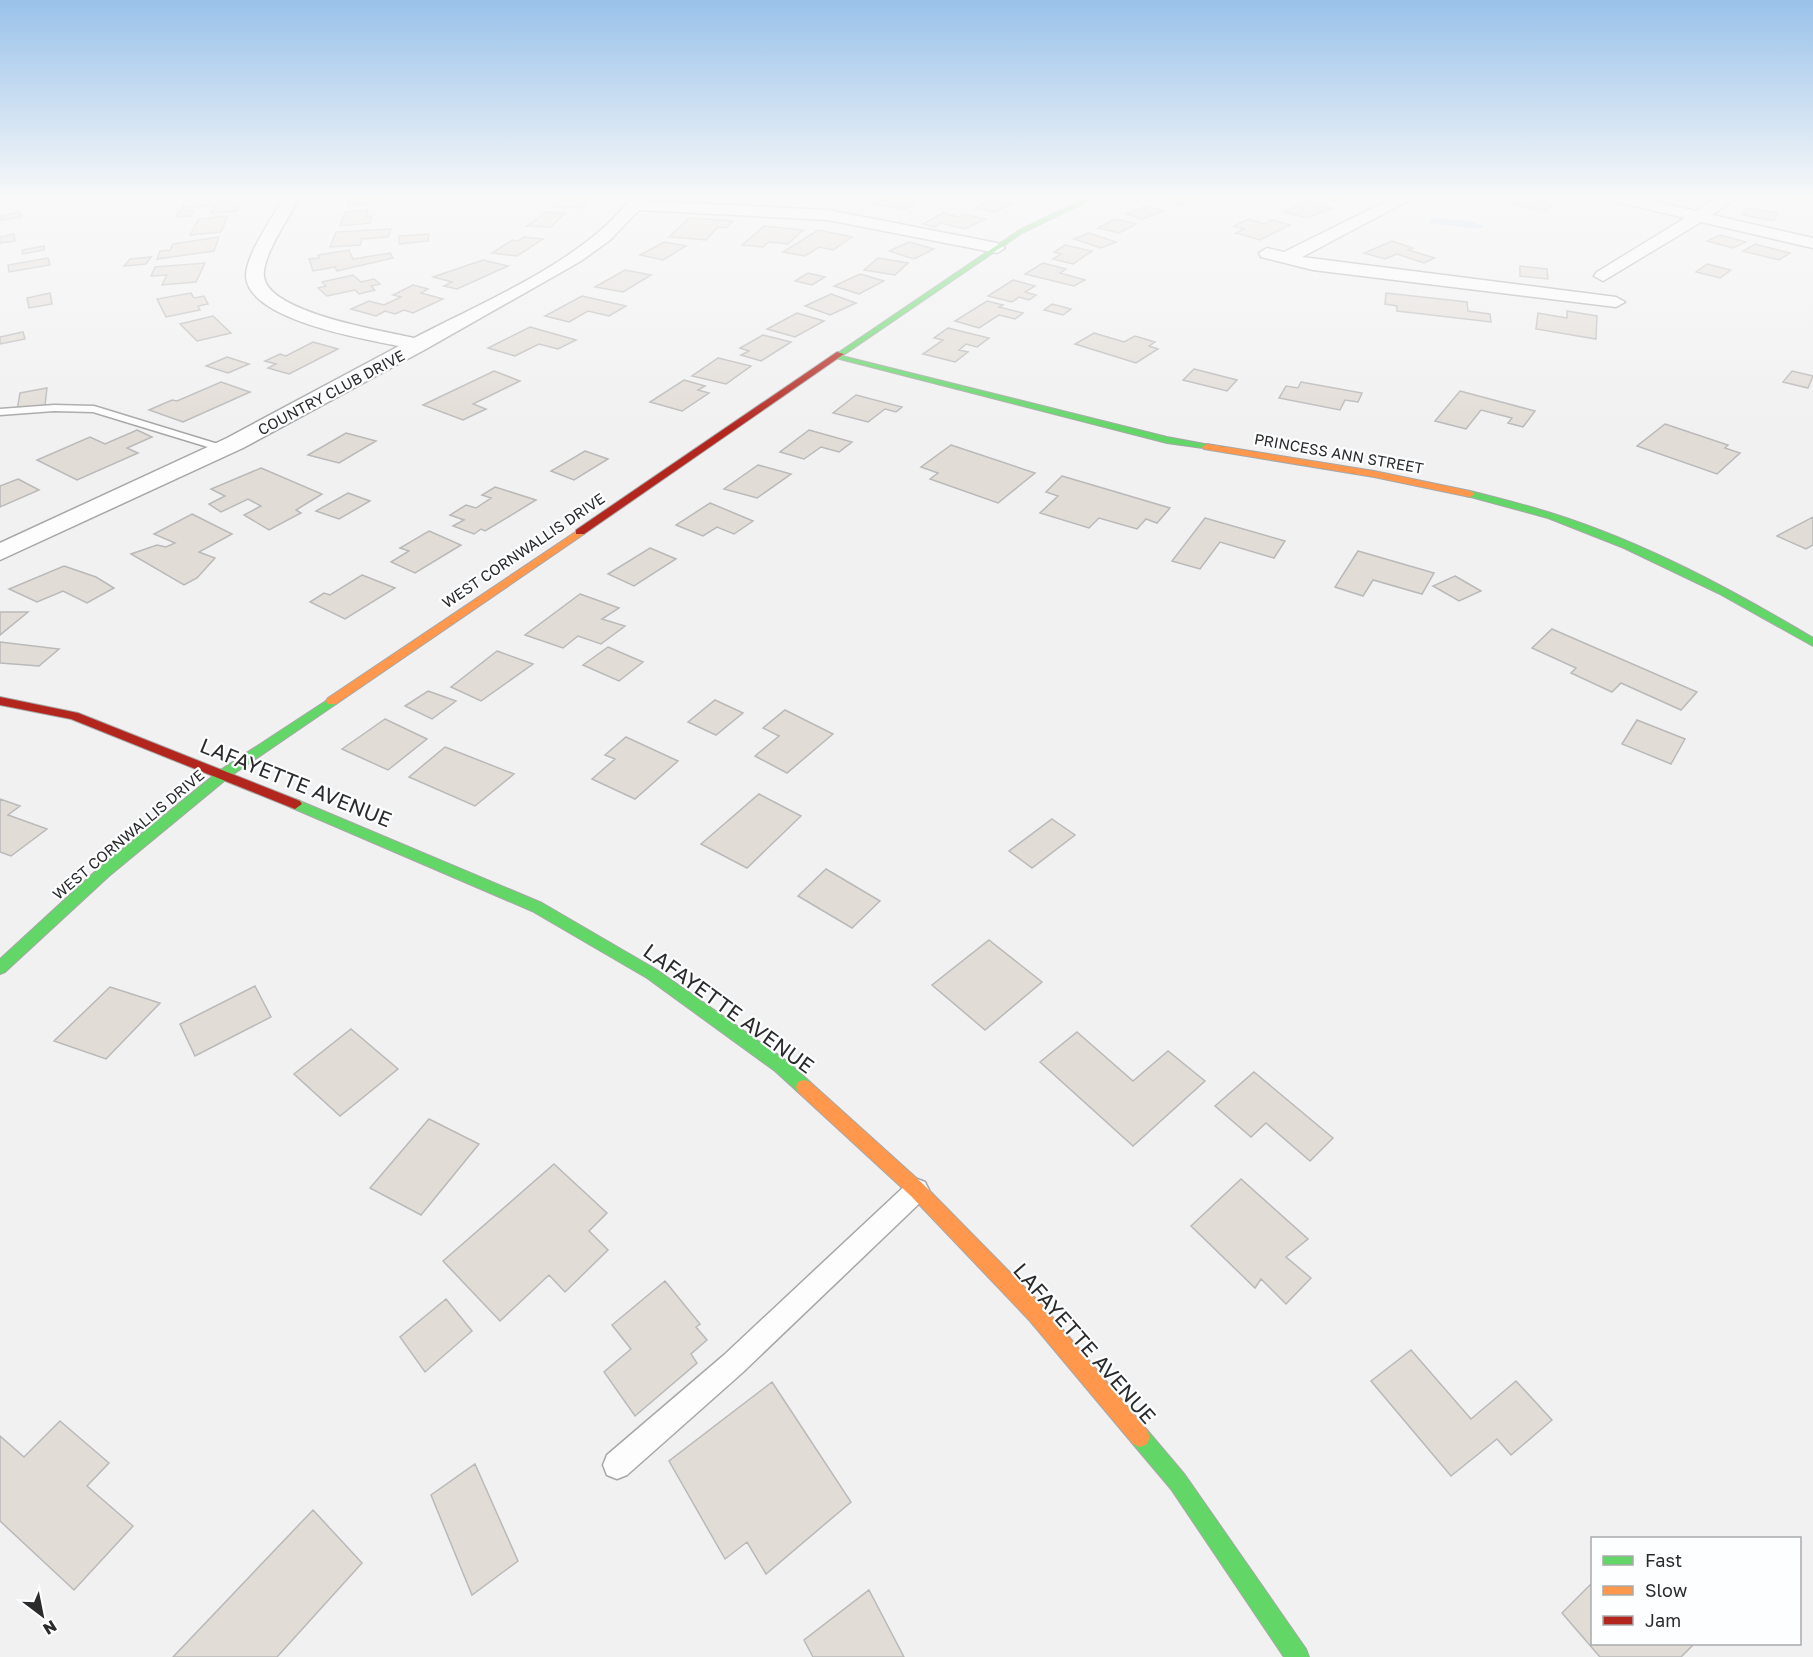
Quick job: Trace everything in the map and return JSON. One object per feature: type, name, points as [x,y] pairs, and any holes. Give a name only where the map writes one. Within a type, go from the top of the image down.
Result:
[{"type":"street","points":[[255,274],[254,280],[262,292],[279,308],[318,321],[419,345]]},
{"type":"street","name":"COUNTRY CLUB DRIVE","points":[[0,552],[225,448],[546,274]]},
{"type":"street","name":"WEST CORNWALLIS DRIVE","points":[[0,968],[104,872],[224,774],[958,274]]},
{"type":"street","points":[[1387,274],[1616,303]]},
{"type":"street","name":"PRINCESS ANN STREET","points":[[837,357],[1167,440],[1374,474],[1470,494],[1561,519],[1670,564],[1771,616],[1813,644]]},
{"type":"street","name":"LAFAYETTE AVENUE","points":[[0,701],[74,716],[224,774],[537,907],[652,974],[781,1066],[916,1190],[1037,1314],[1178,1482],[1298,1657]]},
{"type":"lane","points":[[0,412],[54,408],[94,410],[225,448]]},
{"type":"lane","points":[[617,1465],[733,1364],[916,1190]]},
{"type":"building","points":[[152,274],[200,274],[196,282],[162,285],[167,275],[151,276]]},
{"type":"building","points":[[441,274],[490,274],[457,289],[444,286],[452,282],[433,277]]},
{"type":"building","points":[[617,274],[651,275],[623,292],[595,287]]},
{"type":"building","points":[[806,274],[825,277],[812,285],[795,281]]},
{"type":"building","points":[[859,274],[884,281],[859,294],[834,286]]},
{"type":"building","points":[[1026,274],[1065,274],[1085,280],[1074,286]]},
{"type":"building","points":[[1548,274],[1548,279],[1520,276]]},
{"type":"building","points":[[1705,274],[1725,274],[1720,278]]},
{"type":"building","points":[[353,275],[361,282],[374,279],[380,284],[371,286],[375,290],[359,294],[355,290],[327,296],[318,288],[326,286],[322,282]]},
{"type":"building","points":[[1013,280],[1035,286],[1025,292],[1036,295],[1029,300],[1019,297],[1012,302],[988,296]]},
{"type":"building","points":[[413,285],[428,289],[421,293],[443,299],[413,313],[404,310],[395,314],[385,311],[376,316],[351,309],[369,301],[384,305],[401,297],[393,295]]},
{"type":"building","points":[[50,293],[52,304],[29,308],[27,298]]},
{"type":"building","points":[[191,293],[194,298],[204,296],[208,304],[198,306],[200,310],[166,317],[157,299]]},
{"type":"building","points":[[1386,293],[1467,302],[1468,311],[1490,314],[1491,322],[1397,311],[1397,306],[1385,304]]},
{"type":"building","points":[[831,294],[856,303],[830,315],[805,306]]},
{"type":"building","points":[[582,296],[626,306],[609,316],[588,311],[569,322],[545,316]]},
{"type":"building","points":[[987,301],[1003,305],[999,307],[1023,313],[1015,319],[999,315],[979,328],[955,321]]},
{"type":"building","points":[[1052,304],[1071,309],[1063,315],[1044,310]]},
{"type":"building","points":[[1567,311],[1597,316],[1596,339],[1536,329],[1538,313],[1567,318]]},
{"type":"building","points":[[797,313],[824,321],[795,337],[767,329]]},
{"type":"building","points":[[213,316],[231,333],[197,341],[180,324]]},
{"type":"building","points":[[530,327],[576,340],[558,349],[539,344],[515,356],[488,348]]},
{"type":"building","points":[[948,328],[989,338],[977,347],[966,344],[959,350],[968,352],[955,362],[923,354],[943,340],[934,338]]},
{"type":"building","points":[[23,332],[25,339],[0,344],[0,337]]},
{"type":"building","points":[[1094,333],[1124,342],[1135,336],[1155,342],[1149,346],[1158,349],[1136,363],[1075,344]]},
{"type":"building","points":[[763,335],[791,342],[761,361],[741,355],[749,351],[740,348]]},
{"type":"building","points":[[313,342],[338,349],[289,374],[268,368],[276,364],[265,361],[280,354],[286,356]]},
{"type":"building","points":[[227,357],[249,364],[228,373],[206,366]]},
{"type":"building","points":[[718,358],[751,366],[726,384],[692,376]]},
{"type":"building","points":[[1194,369],[1237,380],[1227,391],[1183,380]]},
{"type":"building","points":[[494,371],[520,381],[473,404],[486,409],[463,420],[423,405]]},
{"type":"building","points":[[1792,371],[1813,376],[1808,388],[1783,382]]},
{"type":"building","points":[[684,380],[705,386],[698,390],[709,393],[682,411],[650,402]]},
{"type":"building","points":[[221,382],[250,392],[183,422],[149,410],[172,400],[177,401]]},
{"type":"building","points":[[1301,382],[1362,393],[1358,402],[1345,400],[1340,410],[1279,398],[1286,386],[1298,388]]},
{"type":"building","points":[[47,388],[45,405],[17,410],[20,393]]},
{"type":"building","points":[[1460,391],[1535,411],[1523,427],[1508,423],[1512,418],[1481,410],[1466,429],[1435,421]]},
{"type":"building","points":[[856,395],[902,407],[896,412],[885,409],[868,422],[833,413]]},
{"type":"building","points":[[1665,424],[1728,445],[1725,448],[1740,453],[1717,474],[1637,446]]},
{"type":"building","points":[[137,430],[152,437],[127,448],[138,453],[77,480],[37,460],[90,437],[105,444]]},
{"type":"building","points":[[809,430],[852,442],[839,452],[821,447],[804,459],[780,452]]},
{"type":"building","points":[[346,433],[376,441],[339,463],[308,455]]},
{"type":"building","points":[[951,445],[1035,473],[998,503],[930,479],[938,473],[921,467]]},
{"type":"building","points":[[585,451],[608,459],[574,480],[551,471]]},
{"type":"building","points":[[758,465],[791,474],[757,498],[724,489]]},
{"type":"building","points":[[261,468],[322,494],[296,510],[301,513],[269,530],[244,515],[261,506],[248,499],[221,512],[209,504],[225,496],[211,489]]},
{"type":"building","points":[[1062,476],[1170,508],[1157,523],[1146,519],[1137,529],[1099,518],[1089,528],[1040,513],[1058,496],[1046,492]]},
{"type":"building","points":[[18,479],[39,490],[0,507],[0,486]]},
{"type":"building","points":[[495,487],[536,500],[485,531],[481,529],[474,534],[453,526],[464,520],[450,515],[466,505],[476,508],[491,498],[482,495]]},
{"type":"building","points":[[348,493],[370,501],[339,519],[316,511]]},
{"type":"building","points":[[710,503],[753,521],[734,534],[717,527],[703,536],[676,525]]},
{"type":"building","points":[[192,514],[232,534],[199,552],[215,558],[197,578],[184,585],[131,554],[157,545],[166,547],[175,543],[154,534]]},
{"type":"building","points":[[1813,517],[1813,545],[1806,549],[1777,536]]},
{"type":"building","points":[[1205,518],[1285,541],[1274,558],[1220,542],[1200,569],[1172,561]]},
{"type":"building","points":[[429,531],[461,545],[415,573],[391,562],[409,551],[400,548]]},
{"type":"building","points":[[650,548],[676,559],[634,586],[608,574]]},
{"type":"building","points":[[1358,551],[1434,573],[1422,594],[1373,580],[1363,596],[1335,587]]},
{"type":"building","points":[[64,566],[96,577],[114,588],[87,603],[63,591],[37,602],[9,589]]},
{"type":"building","points":[[362,575],[395,588],[345,619],[310,602],[324,593],[330,595]]},
{"type":"building","points":[[1455,576],[1481,591],[1459,601],[1433,586]]},
{"type":"building","points":[[580,594],[619,608],[602,619],[625,626],[601,644],[578,636],[563,648],[525,635]]},
{"type":"building","points":[[0,612],[28,612],[0,635]]},
{"type":"building","points":[[1552,629],[1697,692],[1681,710],[1621,683],[1612,692],[1571,673],[1576,668],[1532,648]]},
{"type":"building","points":[[0,642],[59,649],[39,666],[0,663]]},
{"type":"building","points":[[608,647],[643,662],[619,681],[583,665]]},
{"type":"building","points":[[497,651],[533,664],[481,701],[451,687]]},
{"type":"building","points":[[428,691],[456,701],[432,719],[405,706]]},
{"type":"building","points":[[715,700],[743,713],[716,735],[688,722]]},
{"type":"building","points":[[785,710],[833,734],[787,773],[755,756],[779,736],[763,728]]},
{"type":"building","points":[[385,719],[427,739],[388,770],[342,749]]},
{"type":"building","points":[[1637,720],[1685,739],[1671,764],[1622,744]]},
{"type":"building","points":[[626,737],[678,761],[635,799],[592,779],[615,759],[605,755]]},
{"type":"building","points":[[445,747],[514,774],[475,806],[409,777]]},
{"type":"building","points":[[759,794],[801,816],[747,868],[701,844]]},
{"type":"building","points":[[0,799],[20,806],[8,815],[47,829],[11,856],[0,852]]},
{"type":"building","points":[[1052,819],[1075,835],[1032,868],[1009,851]]},
{"type":"building","points":[[826,869],[880,901],[852,928],[798,896]]},
{"type":"building","points":[[989,940],[1042,982],[985,1030],[932,985]]},
{"type":"building","points":[[255,986],[271,1017],[195,1056],[180,1024]]},
{"type":"building","points":[[110,987],[160,1003],[106,1059],[54,1041]]},
{"type":"building","points":[[351,1029],[398,1069],[340,1116],[294,1074]]},
{"type":"building","points":[[1077,1032],[1133,1081],[1168,1051],[1205,1081],[1133,1146],[1040,1062]]},
{"type":"building","points":[[1254,1072],[1333,1138],[1310,1161],[1266,1123],[1251,1137],[1215,1106]]},
{"type":"building","points":[[429,1119],[479,1144],[421,1215],[370,1188]]},
{"type":"building","points":[[554,1164],[607,1213],[589,1231],[608,1250],[565,1292],[549,1275],[500,1321],[443,1261]]},
{"type":"building","points":[[1241,1179],[1308,1239],[1286,1257],[1311,1278],[1286,1304],[1261,1279],[1255,1288],[1191,1226]]},
{"type":"building","points":[[665,1281],[700,1324],[696,1327],[707,1340],[691,1354],[697,1363],[635,1416],[604,1372],[631,1349],[612,1325]]},
{"type":"building","points":[[446,1299],[472,1331],[425,1372],[400,1337]]},
{"type":"building","points":[[1411,1350],[1471,1419],[1516,1381],[1552,1420],[1511,1455],[1497,1439],[1451,1476],[1371,1381]]},
{"type":"building","points":[[772,1382],[851,1502],[766,1574],[747,1542],[725,1559],[669,1461]]},
{"type":"building","points":[[60,1421],[109,1463],[87,1486],[133,1526],[74,1590],[0,1521],[0,1436],[24,1457]]},
{"type":"building","points":[[475,1464],[518,1561],[472,1595],[431,1495]]},
{"type":"building","points":[[313,1510],[362,1563],[277,1657],[173,1657]]},
{"type":"building","points":[[1591,1584],[1591,1645],[1693,1645],[1681,1657],[1600,1657],[1562,1613]]},
{"type":"building","points":[[869,1590],[904,1657],[813,1657],[804,1640]]},
{"type":"traffic: fast","points":[[840,354],[958,274]]},
{"type":"traffic: fast","points":[[836,357],[1167,440],[1207,447]]},
{"type":"traffic: fast","points":[[1470,494],[1552,516],[1628,546],[1722,591],[1813,643]]},
{"type":"traffic: fast","points":[[0,968],[104,872],[224,774],[332,701]]},
{"type":"traffic: fast","points":[[295,804],[537,907],[652,974],[781,1066],[804,1087]]},
{"type":"traffic: fast","points":[[1140,1437],[1178,1482],[1298,1657]]},
{"type":"traffic: slow","points":[[1207,447],[1374,474],[1470,494]]},
{"type":"traffic: slow","points":[[332,701],[580,532]]},
{"type":"traffic: slow","points":[[804,1087],[917,1190],[1037,1314],[1140,1437]]},
{"type":"traffic: jam","points":[[580,532],[840,354]]},
{"type":"traffic: jam","points":[[0,701],[74,716],[295,804]]}]
